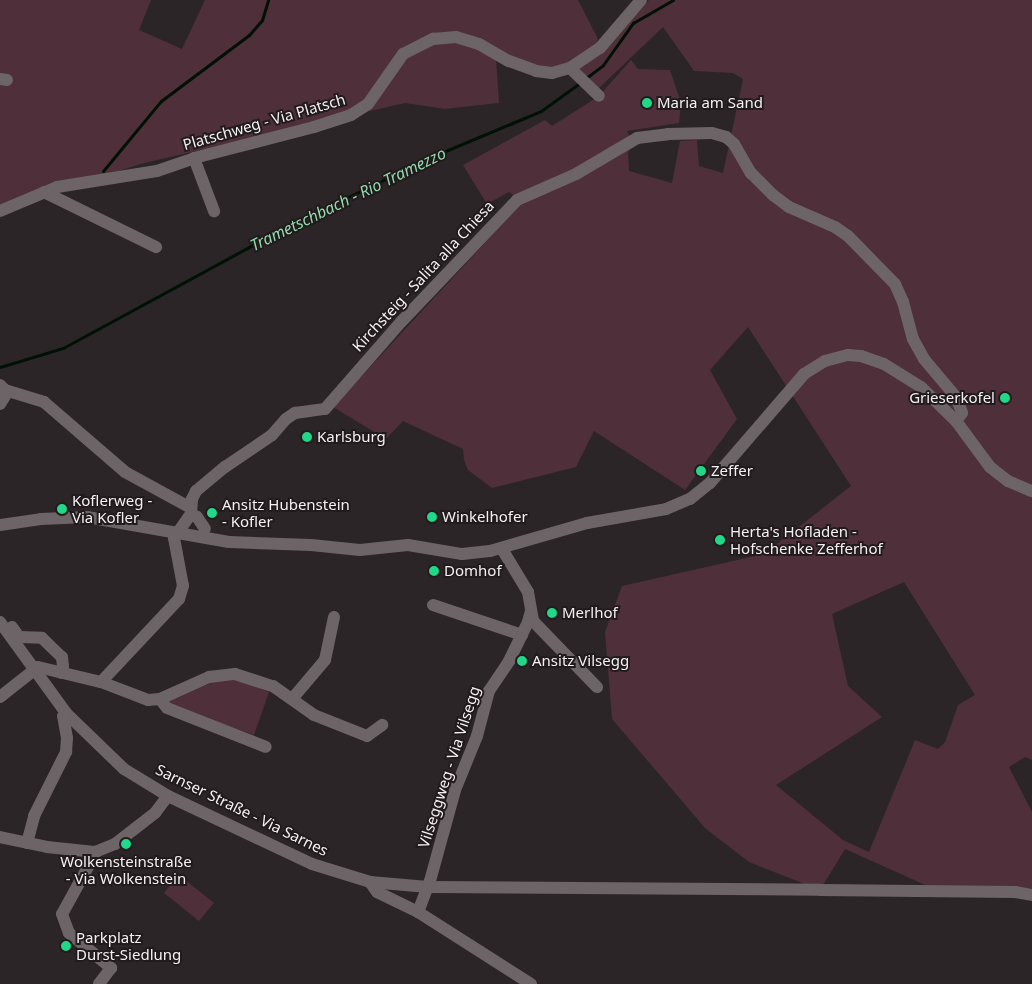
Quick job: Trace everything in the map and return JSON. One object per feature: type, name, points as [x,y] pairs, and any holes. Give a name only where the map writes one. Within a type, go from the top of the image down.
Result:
[{"type":"street","points":[[595,93],[572,70],[600,48],[641,0]]},
{"type":"street","name":"Platschweg - Via Platsch","points":[[0,211],[57,187],[152,172],[194,158],[314,127],[351,115],[368,104],[403,54],[433,39],[456,38],[478,44],[522,67],[536,71],[552,73],[572,70]]},
{"type":"street","name":"Kirchsteig - Salita alla Chiesa","points":[[178,532],[191,511],[196,491],[225,467],[272,435],[286,419],[296,413],[325,408],[401,322],[517,200],[576,174],[637,138],[668,134],[712,133],[726,137],[734,144],[751,173],[773,195],[789,207],[848,236],[895,284],[903,302],[913,339],[924,359],[958,403],[962,413],[956,421]]},
{"type":"street","points":[[194,158],[214,211]]},
{"type":"street","points":[[44,192],[156,247]]},
{"type":"street","points":[[0,525],[41,519],[87,517],[229,542],[311,545],[360,550],[408,545],[462,554],[502,549],[586,523],[666,509],[690,499],[710,483],[804,374],[825,360],[836,357],[860,356],[884,364],[921,387],[956,421],[990,467],[1008,481],[1032,491]]},
{"type":"street","points":[[0,404],[4,388],[44,402],[126,472],[191,511],[205,529]]},
{"type":"street","points":[[102,682],[179,599],[183,586],[174,543],[178,532]]},
{"type":"street","points":[[502,549],[528,592],[533,621],[560,646],[597,687]]},
{"type":"street","points":[[433,605],[522,635]]},
{"type":"street","name":"Vilseggweg - Via Vilsegg","points":[[418,912],[428,887],[455,790],[477,736],[488,691],[509,661],[531,611]]},
{"type":"street","points":[[292,699],[325,660],[334,616]]},
{"type":"street","points":[[6,624],[19,637],[42,638],[62,657],[63,666],[61,672]]},
{"type":"street","name":"Sarnser Straße - Via Sarnes","points":[[6,624],[34,671],[66,713],[124,769],[168,796],[312,864],[370,882],[428,887],[1015,892],[1032,895]]},
{"type":"street","points":[[0,696],[38,667],[102,682],[148,700],[160,699],[193,683],[221,674],[244,676],[273,686],[314,715],[367,736],[382,725]]},
{"type":"street","points":[[160,699],[167,708],[266,747]]},
{"type":"street","points":[[27,843],[34,816],[66,752],[67,738],[63,716],[66,713]]},
{"type":"street","points":[[0,837],[27,843],[95,852],[115,844],[155,813],[168,796]]},
{"type":"street","points":[[95,852],[63,908],[62,919],[69,933],[111,968],[100,984]]},
{"type":"street","points":[[370,882],[377,892],[418,912],[531,984]]},
{"type":"shaded area","points":[[0,0],[151,0],[139,30],[182,49],[205,0],[578,0],[598,39],[596,47],[568,65],[542,68],[496,59],[499,103],[445,109],[405,103],[144,163],[0,209]]},
{"type":"shaded area","points":[[649,0],[1032,0],[1032,760],[1025,757],[1009,767],[1032,812],[1032,892],[952,897],[845,849],[820,890],[749,862],[705,828],[612,719],[605,632],[622,586],[764,554],[851,486],[748,327],[710,370],[737,419],[685,490],[594,431],[576,467],[492,488],[468,470],[464,460],[463,449],[403,421],[386,439],[333,407],[523,202],[509,192],[487,204],[463,165],[545,120],[552,126],[599,96],[631,60],[638,69],[670,70],[681,103],[679,123],[627,131],[634,146],[628,152],[629,171],[672,183],[680,141],[697,140],[699,166],[723,173],[743,79],[733,73],[694,71],[663,27],[599,88],[578,68],[600,53]],"holes":[[[904,582],[975,695],[958,705],[945,742],[938,749],[915,740],[869,852],[843,840],[776,785],[882,717],[848,686],[832,614]]]},
{"type":"shaded area","points":[[222,678],[243,681],[269,692],[254,735],[173,706],[170,701]]},
{"type":"shaded area","points":[[179,875],[214,903],[199,921],[164,893]]},
{"type":"waterway","points":[[103,171],[161,101],[249,35],[262,20],[268,0]]},
{"type":"waterway","name":"Trametschbach - Rio Tramezzo","points":[[586,78],[603,65],[633,23],[673,0]]},
{"type":"waterway","name":"Trametschbach - Rio Tramezzo","points":[[0,367],[63,348],[290,225],[431,157],[541,111],[581,82]]},
{"type":"place","name":"Maria am Sand","points":[[647,103]]},
{"type":"place","name":"Grieserkofel","points":[[1005,398]]},
{"type":"place","name":"Karlsburg","points":[[307,437]]},
{"type":"place","name":"Zeffer","points":[[701,471]]},
{"type":"place","name":"Koflerweg - Via Kofler","points":[[62,509]]},
{"type":"place","name":"Ansitz Hubenstein - Kofler","points":[[212,513]]},
{"type":"place","name":"Winkelhofer","points":[[432,517]]},
{"type":"place","name":"Herta's Hofladen - Hofschenke Zefferhof","points":[[720,540]]},
{"type":"place","name":"Domhof","points":[[434,571]]},
{"type":"place","name":"Merlhof","points":[[552,613]]},
{"type":"place","name":"Ansitz Vilsegg","points":[[522,661]]},
{"type":"place","name":"Wolkensteinstraße - Via Wolkenstein","points":[[126,844]]},
{"type":"place","name":"Parkplatz Durst-Siedlung","points":[[66,946]]}]
